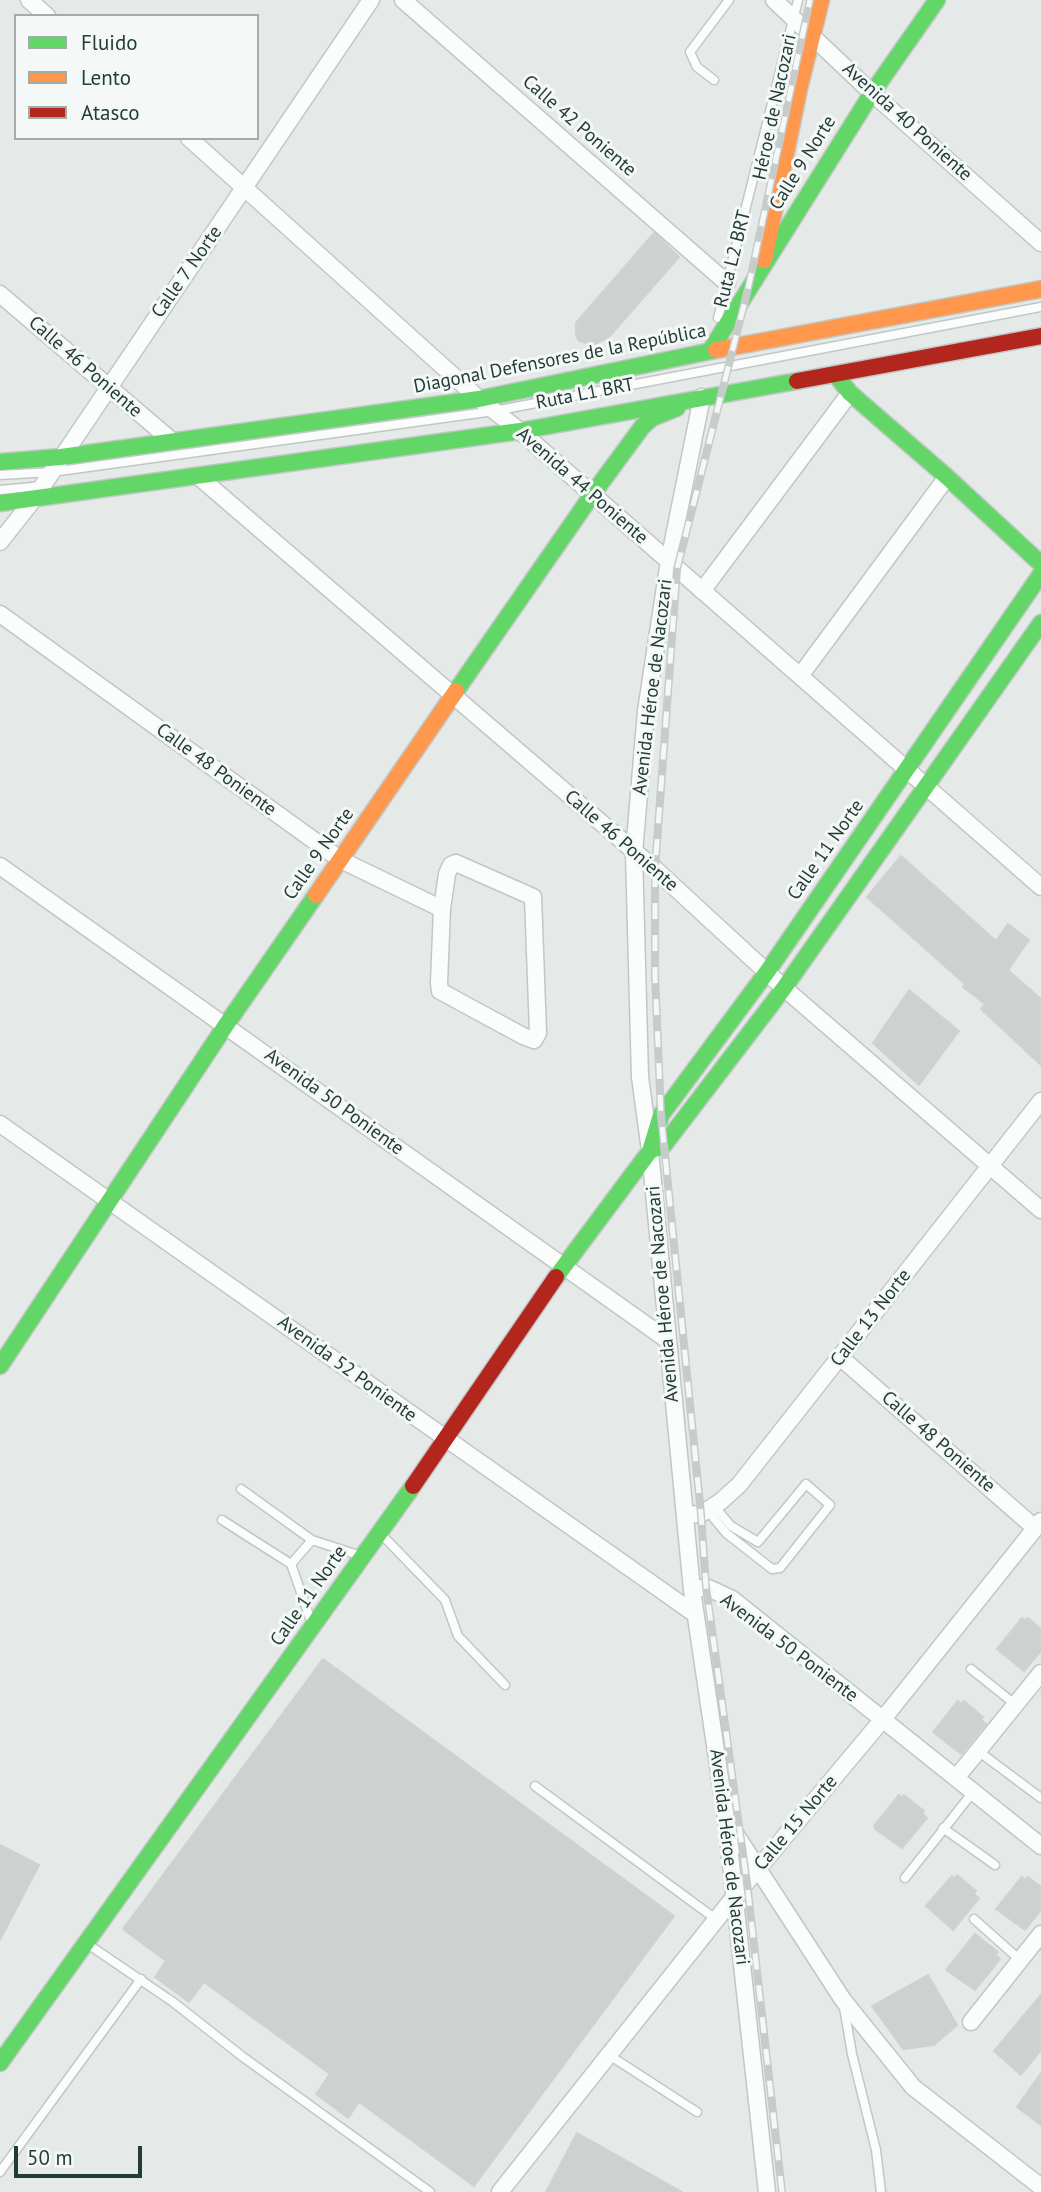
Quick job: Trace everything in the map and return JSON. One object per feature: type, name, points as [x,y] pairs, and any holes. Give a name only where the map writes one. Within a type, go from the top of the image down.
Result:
[{"type":"main road","name":"Héroe de Nacozari","points":[[763,265],[821,0]]},
{"type":"main road","name":"Calle 9 Norte","points":[[710,351],[872,93],[937,0]]},
{"type":"main road","name":"Diagonal Defensores de la República","points":[[0,462],[61,457],[479,399],[710,351],[1041,289]]},
{"type":"main road","points":[[0,503],[198,477],[515,427],[704,383],[835,374],[1041,335]]},
{"type":"main road","points":[[835,374],[850,393],[947,477],[1041,564]]},
{"type":"main road","name":"Calle 9 Norte","points":[[0,1366],[226,1025],[592,495],[642,427],[704,383]]},
{"type":"main road","name":"Calle 11 Norte","points":[[0,2063],[446,1440],[564,1266],[650,1151],[661,1115],[767,972],[1041,574]]},
{"type":"main road","name":"Calle 11 Norte","points":[[650,1151],[664,1145],[784,988],[1041,623]]},
{"type":"street","points":[[29,0],[45,14]]},
{"type":"street","name":"Calle 7 Norte","points":[[0,542],[50,481],[61,457],[107,388],[371,0]]},
{"type":"street","name":"Calle 42 Poniente","points":[[403,0],[727,283]]},
{"type":"street","name":"Avenida 40 Poniente","points":[[775,0],[872,93],[1041,243]]},
{"type":"street","name":"Avenida 44 Poniente","points":[[191,140],[479,399],[515,427],[1041,887]]},
{"type":"street","name":"Calle 46 Poniente","points":[[0,294],[107,388],[172,440]]},
{"type":"street","name":"Avenida Héroe de Nacozari","points":[[704,383],[669,561],[646,711],[634,853],[640,1077],[650,1151],[692,1590],[726,1819],[767,2192]]},
{"type":"street","points":[[702,591],[850,393]]},
{"type":"street","name":"Calle 46 Poniente","points":[[198,477],[655,869],[784,988],[1041,1210]]},
{"type":"street","points":[[800,676],[947,477]]},
{"type":"street","name":"Calle 48 Poniente","points":[[0,614],[341,860],[442,909]]},
{"type":"street","points":[[456,863],[533,897],[538,1033],[534,1040],[440,991],[442,909],[447,874],[451,865],[456,863]]},
{"type":"street","name":"Avenida 50 Poniente","points":[[0,866],[666,1339]]},
{"type":"street","name":"Calle 13 Norte","points":[[686,1515],[701,1514],[739,1485],[1041,1101]]},
{"type":"street","name":"Avenida 52 Poniente","points":[[0,1124],[695,1614]]},
{"type":"street","name":"Calle 48 Poniente","points":[[840,1357],[1038,1525]]},
{"type":"street","name":"Calle 15 Norte","points":[[500,2192],[735,1896],[883,1719],[1038,1525]]},
{"type":"street","name":"Avenida 50 Poniente","points":[[692,1590],[706,1587],[732,1599],[1041,1846]]},
{"type":"street","points":[[956,1779],[1041,1673]]},
{"type":"street","points":[[726,1819],[843,2000],[914,2087],[1041,2188]]},
{"type":"street","points":[[971,2022],[1041,1934]]},
{"type":"lane","points":[[714,80],[696,67],[690,52],[729,0]]},
{"type":"lane","name":"Ruta L2 BRT","points":[[704,383],[798,0]]},
{"type":"lane","name":"Ruta L1 BRT","points":[[0,490],[494,411],[704,383],[1041,307]]},
{"type":"lane","name":"Ruta L1 BRT","points":[[331,447],[515,427],[561,414]]},
{"type":"lane","name":"Ruta L1 BRT","points":[[0,475],[50,481]]},
{"type":"lane","points":[[806,1484],[830,1505],[780,1568],[772,1569],[726,1533],[710,1508],[730,1526],[758,1542],[806,1484]]},
{"type":"lane","points":[[241,1489],[312,1540],[363,1556]]},
{"type":"lane","points":[[222,1520],[291,1564],[312,1628]]},
{"type":"lane","points":[[379,1533],[445,1600],[458,1636],[505,1685]]},
{"type":"lane","points":[[291,1564],[312,1540]]},
{"type":"lane","points":[[971,1669],[1016,1705]]},
{"type":"lane","points":[[978,1751],[1041,1798]]},
{"type":"lane","points":[[535,1786],[717,1920]]},
{"type":"lane","points":[[905,1878],[973,1792]]},
{"type":"lane","points":[[943,1828],[995,1864]]},
{"type":"lane","points":[[974,1919],[1020,1960]]},
{"type":"lane","points":[[85,1943],[211,2029],[243,2057],[430,2192]]},
{"type":"lane","points":[[0,2172],[141,1979]]},
{"type":"lane","points":[[843,2000],[852,2054],[876,2150],[881,2192]]},
{"type":"lane","points":[[609,2054],[697,2112]]},
{"type":"building","points":[[654,233],[679,257],[609,337],[593,345],[579,341],[576,323]]},
{"type":"building","points":[[901,856],[996,941],[1008,924],[1029,940],[1008,970],[1041,999],[1041,1065],[981,1009],[985,1004],[963,987],[965,984],[867,897]]},
{"type":"building","points":[[909,990],[959,1031],[919,1085],[873,1043]]},
{"type":"building","points":[[1022,1618],[1028,1618],[1041,1629],[1041,1651],[1024,1671],[997,1649]]},
{"type":"building","points":[[323,1659],[674,1916],[474,2186],[359,2102],[348,2118],[316,2094],[330,2074],[204,1982],[189,2002],[155,1977],[166,1961],[123,1929]]},
{"type":"building","points":[[958,1701],[961,1704],[964,1701],[983,1717],[981,1720],[986,1724],[961,1754],[933,1732]]},
{"type":"building","points":[[899,1795],[902,1798],[904,1795],[924,1811],[922,1813],[927,1818],[902,1848],[874,1826]]},
{"type":"building","points":[[0,1845],[39,1865],[0,1940]]},
{"type":"building","points":[[957,1875],[976,1891],[974,1894],[979,1898],[953,1930],[926,1906],[952,1876],[955,1878]]},
{"type":"building","points":[[1022,1877],[1025,1880],[1028,1877],[1041,1887],[1041,1910],[1025,1930],[996,1909]]},
{"type":"building","points":[[975,1934],[998,1952],[995,1955],[1000,1959],[975,1990],[946,1970]]},
{"type":"building","points":[[928,1975],[957,2025],[934,2045],[903,2049],[872,2006]]},
{"type":"building","points":[[1041,1995],[1041,2050],[1021,2075],[994,2051]]},
{"type":"building","points":[[1041,2073],[1041,2125],[1017,2107]]},
{"type":"building","points":[[577,2133],[682,2192],[546,2192]]},
{"type":"railway","points":[[782,2192],[747,1883],[706,1587],[661,1115],[655,975],[655,869],[677,569],[748,289],[810,0]]},
{"type":"traffic: fast","points":[[710,351],[872,93],[937,0]]},
{"type":"traffic: fast","points":[[0,462],[61,457],[479,399],[716,350]]},
{"type":"traffic: fast","points":[[835,374],[850,393],[947,477],[1041,564]]},
{"type":"traffic: fast","points":[[0,503],[520,431],[797,381]]},
{"type":"traffic: fast","points":[[456,691],[642,427],[652,418],[677,408]]},
{"type":"traffic: fast","points":[[556,1277],[650,1151],[661,1115],[767,972],[1041,574]]},
{"type":"traffic: fast","points":[[650,1151],[664,1145],[784,988],[1041,623]]},
{"type":"traffic: fast","points":[[0,1366],[226,1025],[316,895]]},
{"type":"traffic: fast","points":[[0,2063],[413,1486]]},
{"type":"traffic: slow","points":[[764,260],[799,89],[821,0]]},
{"type":"traffic: slow","points":[[716,350],[1041,289]]},
{"type":"traffic: slow","points":[[316,895],[456,691]]},
{"type":"traffic: jam","points":[[797,381],[1041,336]]},
{"type":"traffic: jam","points":[[413,1486],[556,1277]]}]
